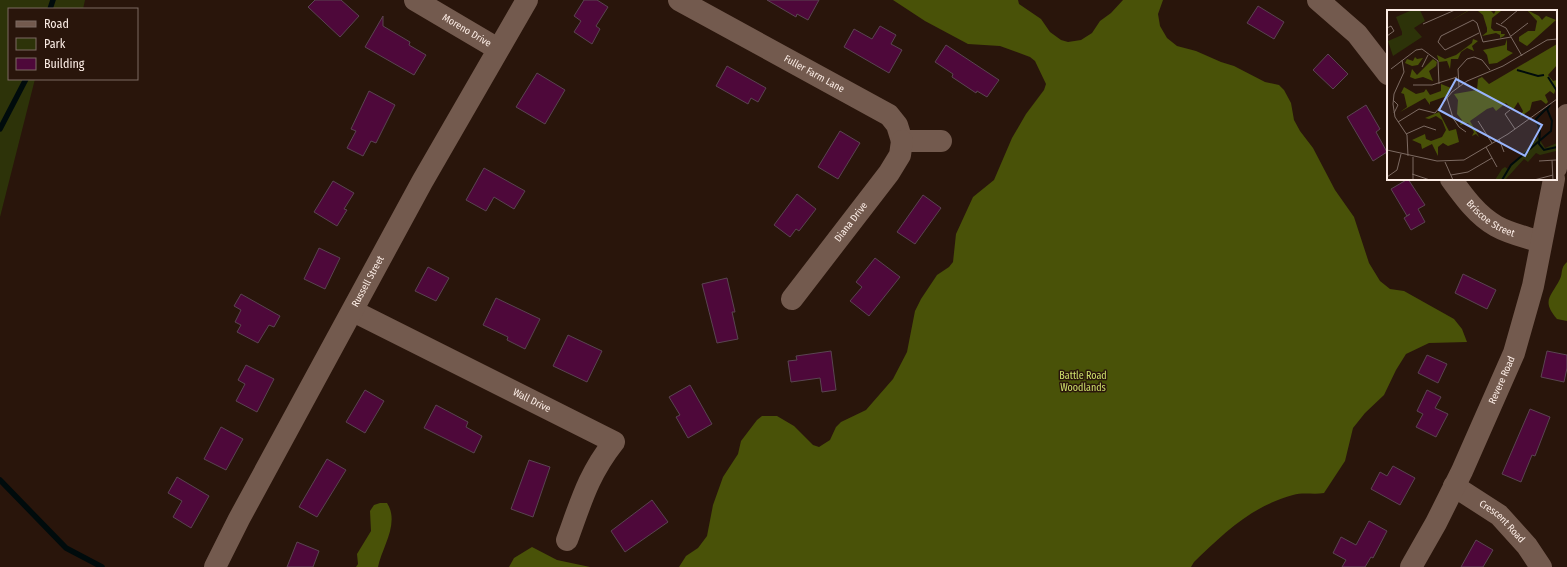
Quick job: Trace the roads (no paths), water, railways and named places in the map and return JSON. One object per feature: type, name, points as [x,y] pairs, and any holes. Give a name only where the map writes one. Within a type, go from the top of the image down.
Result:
[{"type":"street","name":"Moreno Drive","points":[[415,0],[498,49]]},
{"type":"street","name":"Russell Street","points":[[215,567],[243,512],[422,182],[527,0]]},
{"type":"street","name":"Fuller Farm Lane","points":[[679,0],[889,116],[897,125],[902,141]]},
{"type":"street","points":[[1318,0],[1357,34],[1387,73]]},
{"type":"street","points":[[1557,161],[1561,132],[1567,115]]},
{"type":"street","points":[[902,141],[942,141]]},
{"type":"street","name":"Diana Drive","points":[[792,299],[889,173],[900,155],[902,141]]},
{"type":"street","name":"Briscoe Street","points":[[1452,180],[1474,208],[1489,221],[1503,229],[1541,242]]},
{"type":"street","name":"Revere Road","points":[[1411,567],[1454,486],[1514,353],[1529,300],[1554,180]]},
{"type":"street","name":"Wall Drive","points":[[353,311],[614,442],[588,480],[567,540]]},
{"type":"street","name":"Crescent Road","points":[[1454,486],[1499,515],[1527,546],[1541,567]]},
{"type":"waterway","points":[[50,8],[53,0]]},
{"type":"waterway","points":[[0,129],[25,80]]},
{"type":"waterway","points":[[0,480],[66,548],[102,567]]},
{"type":"park label","name":"Battle Road Woodlands","points":[[1083,382]]}]
